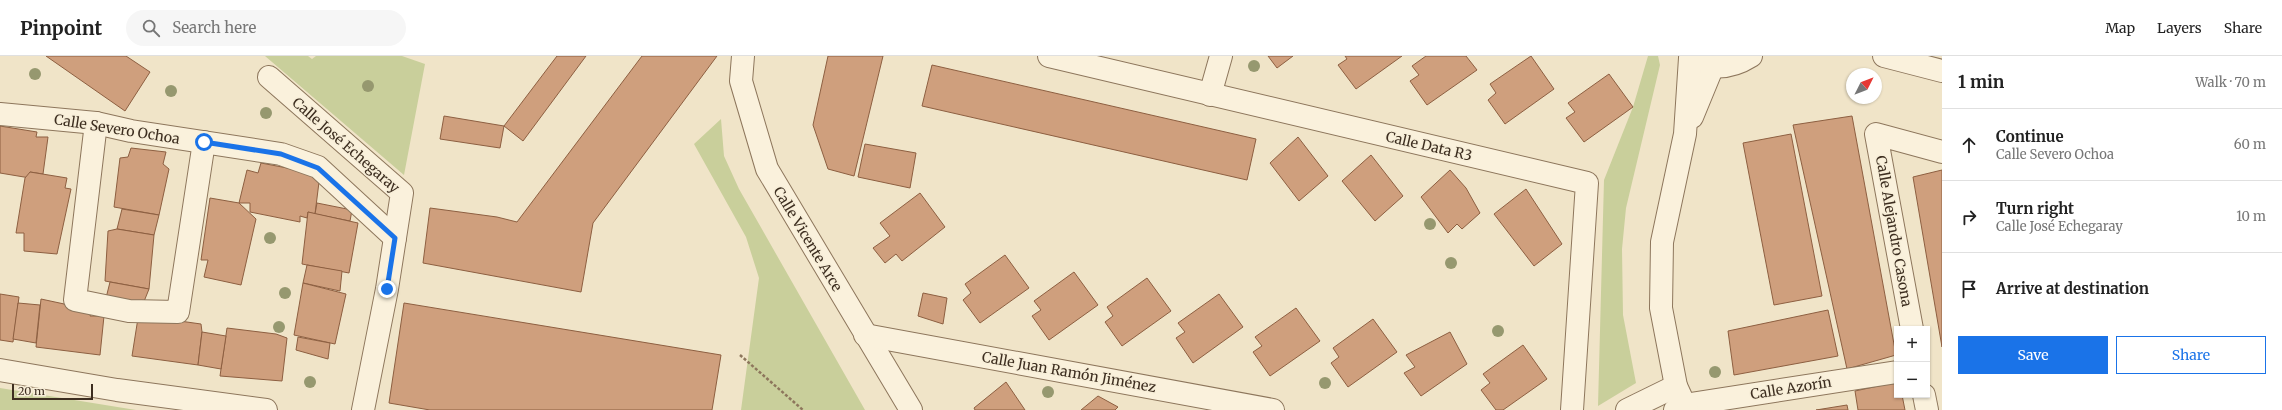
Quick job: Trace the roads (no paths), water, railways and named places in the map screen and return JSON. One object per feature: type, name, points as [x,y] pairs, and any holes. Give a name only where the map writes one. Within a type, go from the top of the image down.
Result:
[{"type":"street","name":"Calle Vicente Arce","points":[[743,56],[741,81],[767,169],[911,410]]},
{"type":"street","name":"Calle Data R3","points":[[1049,56],[1587,183],[1572,410]]},
{"type":"street","points":[[1210,95],[1221,56]]},
{"type":"street","points":[[1682,408],[1676,386],[1661,308],[1662,242],[1685,134],[1689,57],[1713,66],[1724,67],[1740,63],[1751,56]]},
{"type":"street","points":[[1884,56],[1942,72]]},
{"type":"street","points":[[1685,134],[1713,66]]},
{"type":"street","name":"Calle José Echegaray","points":[[269,77],[402,193],[363,410]]},
{"type":"street","name":"Calle Severo Ochoa","points":[[0,114],[96,124],[131,131],[281,154],[318,168],[395,238]]},
{"type":"street","points":[[96,124],[75,300],[129,311],[178,312],[204,142]]},
{"type":"street","name":"Calle Alejandro Casona","points":[[1911,326],[1876,134],[1942,152]]},
{"type":"street","name":"Calle Juan Ramón Jiménez","points":[[865,335],[1273,410]]},
{"type":"street","points":[[0,370],[117,390],[266,410]]},
{"type":"street","name":"Calle Azorín","points":[[1682,408],[1894,373]]},
{"type":"street","points":[[1627,410],[1676,386]]},
{"type":"street","points":[[1925,398],[1927,410]]}]
